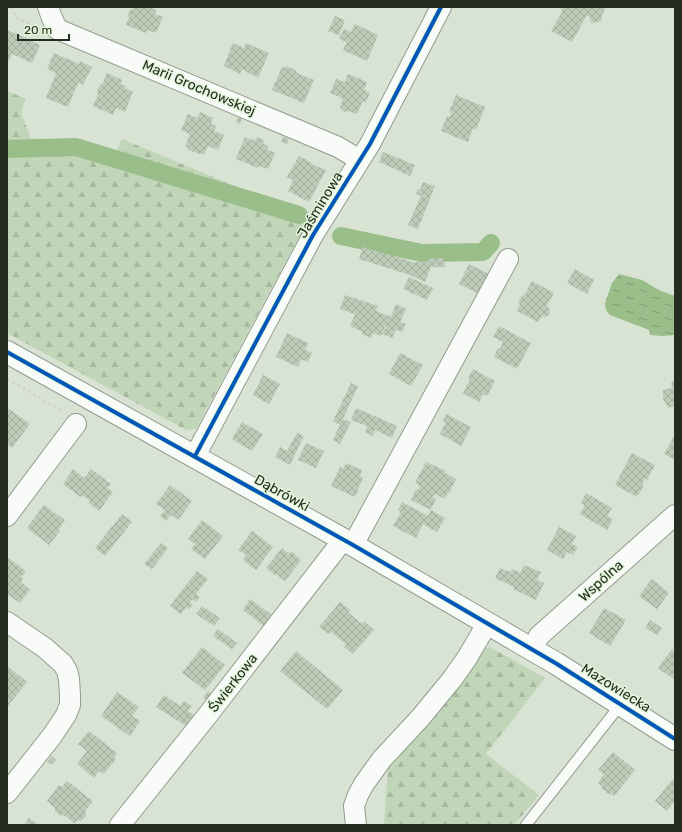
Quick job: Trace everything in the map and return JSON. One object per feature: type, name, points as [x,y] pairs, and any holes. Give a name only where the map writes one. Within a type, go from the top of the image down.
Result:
[{"type":"street","name":"Marii Grochowskiej","points":[[48,7],[57,28],[338,147],[360,160]]},
{"type":"street","name":"Jaśminowa","points":[[195,456],[313,235],[370,144],[441,7]]},
{"type":"street","points":[[348,543],[508,259]]},
{"type":"street","name":"Dąbrówki","points":[[7,352],[195,456],[538,653]]},
{"type":"street","points":[[7,516],[76,424]]},
{"type":"street","name":"Wspólna","points":[[538,653],[540,636],[675,515]]},
{"type":"street","name":"Świerkowa","points":[[120,825],[348,543]]},
{"type":"street","points":[[7,622],[45,648],[63,664],[67,671],[70,695],[70,705],[66,715],[52,736],[7,793]]},
{"type":"street","points":[[356,825],[354,806],[364,784],[382,759],[421,717],[453,678],[487,624]]},
{"type":"street","name":"Mazowiecka","points":[[538,653],[675,739]]},
{"type":"lane","points":[[526,825],[621,704]]},
{"type":"path","points":[[7,379],[78,420],[76,424]]},
{"type":"green space","points":[[7,91],[26,99],[22,108],[22,116],[31,138],[76,143],[115,155],[122,139],[264,198],[311,215],[196,429],[186,430],[7,333]]},
{"type":"green space","points":[[490,647],[545,678],[486,754],[539,795],[514,825],[384,825],[388,765],[477,650]]},
{"type":"water","points":[[619,274],[642,280],[659,290],[675,296],[675,335],[650,335],[649,330],[610,315],[606,310],[605,303],[612,283]]},
{"type":"building","points":[[134,7],[149,7],[156,10],[155,14],[163,17],[156,33],[148,30],[146,33],[126,25],[129,17],[128,14]]},
{"type":"building","points":[[561,7],[606,7],[601,17],[602,21],[591,23],[590,17],[587,15],[572,42],[551,31],[562,12]]},
{"type":"building","points":[[335,16],[345,20],[339,35],[328,31]]},
{"type":"building","points":[[355,24],[378,35],[367,61],[343,50],[347,42],[339,39],[344,29],[351,32]]},
{"type":"building","points":[[7,30],[40,45],[32,63],[12,54],[9,61],[7,60]]},
{"type":"building","points":[[233,43],[244,48],[246,43],[269,53],[258,78],[242,69],[240,74],[224,66]]},
{"type":"building","points":[[54,53],[79,64],[80,61],[92,67],[83,85],[78,83],[68,107],[46,98],[56,73],[47,69]]},
{"type":"building","points":[[287,66],[295,70],[297,73],[314,80],[304,103],[272,90],[282,67],[284,68]]},
{"type":"building","points":[[107,73],[122,80],[121,84],[133,92],[125,112],[116,108],[113,115],[93,106],[98,94],[97,91],[103,83]]},
{"type":"building","points":[[348,74],[367,82],[364,90],[370,93],[366,102],[363,101],[357,114],[342,110],[340,107],[343,100],[341,99],[342,98],[330,93],[336,79],[345,82]]},
{"type":"building","points":[[456,95],[485,107],[476,130],[473,128],[468,142],[441,131],[447,116],[450,117],[452,114],[449,112]]},
{"type":"building","points":[[200,112],[213,118],[211,124],[216,126],[214,131],[224,135],[218,150],[208,146],[204,155],[189,150],[185,147],[190,134],[181,130],[188,114],[197,118]]},
{"type":"building","points":[[238,117],[242,119],[240,124],[236,122]]},
{"type":"building","points":[[245,137],[255,141],[257,137],[264,140],[263,144],[268,146],[267,149],[275,153],[268,169],[259,166],[258,168],[236,159]]},
{"type":"building","points":[[283,137],[289,139],[287,144],[281,142]]},
{"type":"building","points":[[383,152],[415,165],[410,176],[379,162]]},
{"type":"building","points":[[299,156],[312,163],[311,164],[326,170],[309,202],[288,191],[293,180],[287,177]]},
{"type":"building","points":[[423,182],[435,186],[418,229],[408,225],[421,196],[416,194],[418,189],[420,190]]},
{"type":"building","points":[[363,247],[416,263],[417,260],[424,263],[428,259],[445,258],[445,267],[431,267],[425,282],[410,275],[359,259]]},
{"type":"building","points":[[469,264],[493,276],[483,296],[459,284]]},
{"type":"building","points":[[575,269],[594,280],[587,294],[567,283]]},
{"type":"building","points":[[409,277],[433,288],[427,300],[403,289]]},
{"type":"building","points":[[532,281],[554,293],[546,307],[549,308],[550,312],[548,316],[542,316],[538,322],[517,311],[520,304],[518,302],[522,295],[524,296]]},
{"type":"building","points":[[345,295],[378,306],[376,311],[391,317],[396,304],[406,309],[400,322],[406,324],[402,332],[396,330],[392,338],[382,334],[385,326],[381,336],[373,333],[371,338],[362,334],[363,332],[350,326],[355,314],[340,309]]},
{"type":"building","points":[[499,326],[531,343],[517,369],[494,357],[498,348],[500,349],[503,342],[493,337]]},
{"type":"building","points":[[287,333],[308,343],[305,350],[312,353],[308,362],[301,359],[298,367],[276,357]]},
{"type":"building","points":[[400,353],[423,365],[411,386],[389,374]]},
{"type":"building","points":[[473,369],[495,381],[487,396],[483,394],[479,402],[463,393]]},
{"type":"building","points":[[263,375],[280,384],[269,404],[253,395]]},
{"type":"building","points":[[675,378],[675,406],[668,408],[663,399],[663,390],[671,388],[673,385],[671,384]]},
{"type":"building","points":[[351,383],[358,386],[343,419],[351,422],[340,444],[333,440],[340,425],[333,421]]},
{"type":"building","points":[[356,408],[397,426],[392,438],[375,430],[373,436],[365,432],[367,426],[351,420]]},
{"type":"building","points":[[9,409],[30,424],[12,448],[7,444],[7,411]]},
{"type":"building","points":[[446,414],[471,427],[461,446],[440,434],[446,422],[443,421]]},
{"type":"building","points":[[242,422],[263,434],[252,451],[232,439]]},
{"type":"building","points":[[297,433],[304,436],[290,465],[275,457],[280,447],[287,451]]},
{"type":"building","points":[[674,436],[675,437],[675,460],[664,454]]},
{"type":"building","points":[[306,443],[324,451],[316,468],[298,460]]},
{"type":"building","points":[[632,453],[655,465],[647,480],[645,479],[642,485],[644,486],[637,497],[615,485]]},
{"type":"building","points":[[426,462],[446,471],[445,473],[456,479],[445,499],[435,494],[432,497],[436,499],[431,510],[411,500],[416,489],[418,490],[420,486],[415,483]]},
{"type":"building","points":[[346,463],[362,470],[360,476],[363,478],[355,497],[331,486],[340,467],[343,469]]},
{"type":"building","points":[[73,469],[84,478],[91,469],[111,484],[107,488],[113,492],[99,511],[82,495],[80,497],[63,484]]},
{"type":"building","points":[[170,485],[192,501],[178,520],[171,515],[166,521],[160,516],[165,510],[156,504]]},
{"type":"building","points":[[586,493],[612,508],[607,516],[613,519],[607,530],[580,514],[585,505],[581,503]]},
{"type":"building","points":[[402,502],[428,516],[431,510],[445,518],[437,532],[423,524],[416,538],[393,526],[401,512],[398,510]]},
{"type":"building","points":[[44,505],[65,520],[58,530],[60,531],[49,545],[27,528]]},
{"type":"building","points":[[122,514],[132,522],[105,556],[95,548]]},
{"type":"building","points":[[202,520],[223,536],[205,559],[191,549],[195,544],[188,539]]},
{"type":"building","points":[[559,527],[576,536],[572,544],[578,547],[573,555],[567,552],[563,559],[547,550]]},
{"type":"building","points":[[252,531],[273,547],[256,570],[243,560],[246,555],[238,550]]},
{"type":"building","points":[[161,543],[168,548],[152,569],[144,564]]},
{"type":"building","points":[[282,548],[289,554],[291,551],[301,560],[285,581],[266,568]]},
{"type":"building","points":[[7,557],[26,571],[21,577],[23,579],[21,582],[30,590],[20,603],[7,594]]},
{"type":"building","points":[[524,565],[541,572],[537,580],[544,583],[536,600],[495,578],[500,568],[510,572],[512,569],[520,573]]},
{"type":"building","points":[[197,571],[208,579],[196,594],[200,597],[196,602],[192,599],[190,602],[193,605],[189,609],[186,607],[181,614],[170,606]]},
{"type":"building","points":[[652,579],[669,593],[657,609],[639,596]]},
{"type":"building","points":[[250,599],[272,615],[264,626],[243,610]]},
{"type":"building","points":[[340,602],[350,610],[348,612],[362,624],[364,621],[374,630],[353,654],[344,647],[346,644],[331,632],[329,634],[319,627]]},
{"type":"building","points":[[202,606],[220,618],[214,626],[196,614]]},
{"type":"building","points":[[604,608],[626,620],[610,646],[589,633]]},
{"type":"building","points":[[650,620],[662,628],[657,635],[645,628]]},
{"type":"building","points":[[218,629],[237,643],[232,649],[213,636]]},
{"type":"building","points":[[202,647],[225,665],[205,690],[182,673]]},
{"type":"building","points":[[672,649],[675,652],[675,680],[658,668]]},
{"type":"building","points":[[296,651],[343,690],[327,709],[280,671]]},
{"type":"building","points":[[7,666],[27,682],[7,707]]},
{"type":"building","points":[[208,691],[214,696],[210,702],[203,698]]},
{"type":"building","points":[[117,692],[139,707],[132,716],[140,721],[130,736],[101,716]]},
{"type":"building","points":[[164,695],[180,706],[184,701],[192,706],[188,711],[198,718],[191,729],[156,707]]},
{"type":"building","points":[[89,731],[117,753],[114,757],[116,759],[104,774],[99,771],[94,778],[77,764],[87,751],[78,744]]},
{"type":"building","points":[[613,752],[635,770],[614,796],[611,793],[610,795],[601,788],[602,786],[598,783],[604,774],[598,770]]},
{"type":"building","points":[[52,756],[56,760],[52,764],[47,762]]},
{"type":"building","points":[[673,779],[675,780],[675,801],[667,811],[655,801]]},
{"type":"building","points":[[67,781],[93,801],[85,811],[86,816],[81,821],[77,820],[75,824],[64,815],[61,816],[47,801],[59,785],[62,787]]},
{"type":"building","points":[[29,818],[39,825],[24,825]]},
{"type":"waterway","points":[[7,149],[76,147],[299,215]]},
{"type":"waterway","points":[[341,236],[422,253],[483,252],[491,243]]},
{"type":"cycle path","points":[[195,456],[313,235],[370,144],[441,7]]},
{"type":"cycle path","points":[[7,352],[353,545],[557,664],[675,739]]}]
